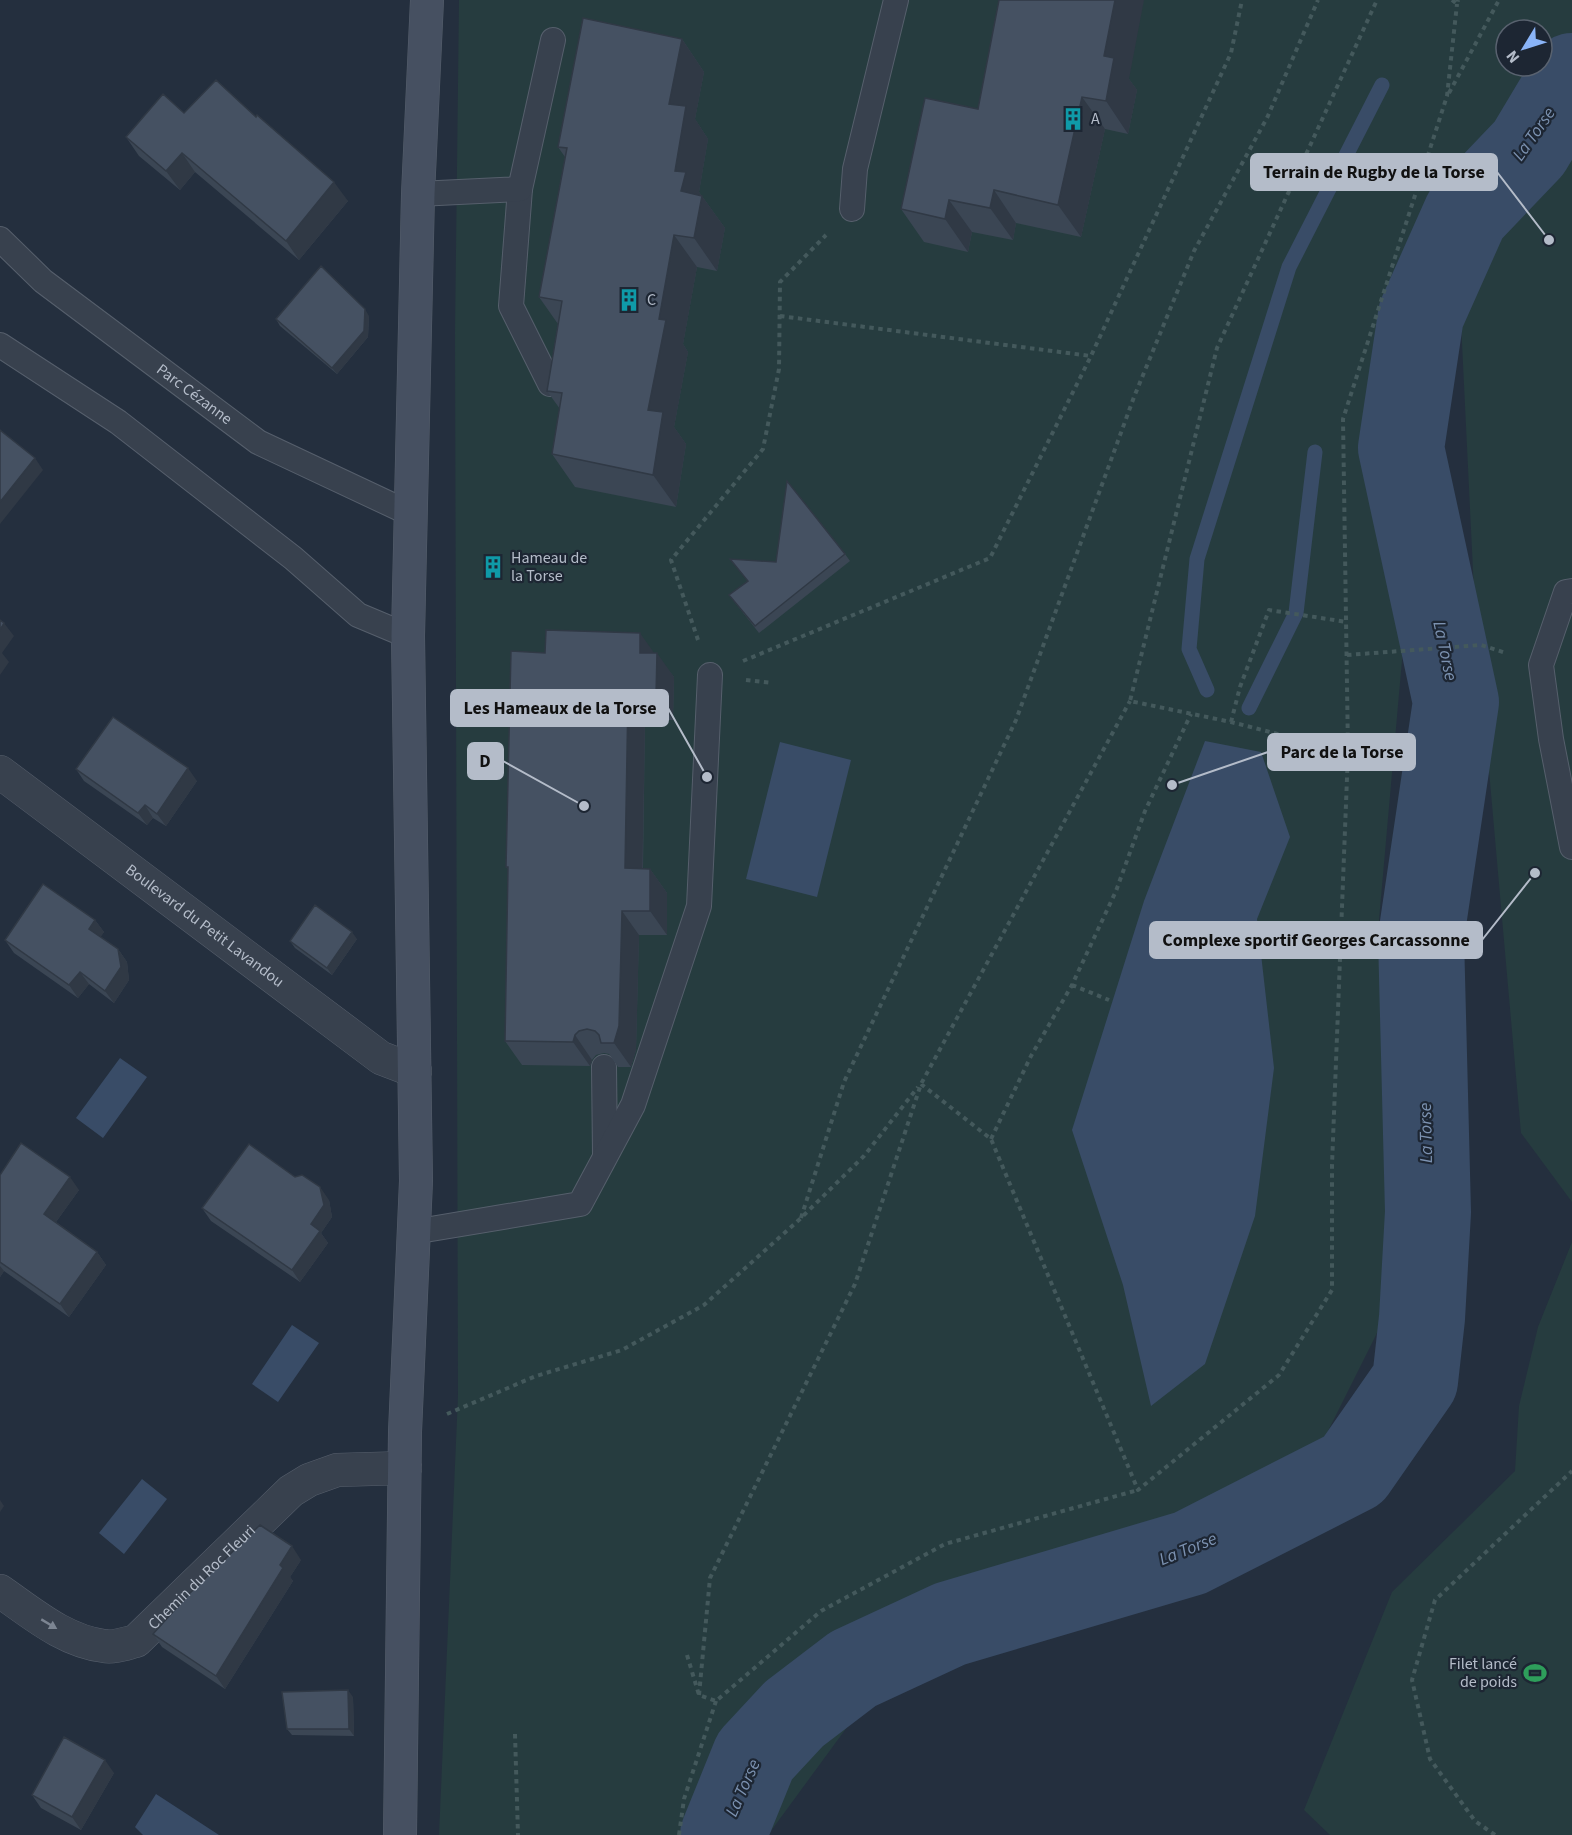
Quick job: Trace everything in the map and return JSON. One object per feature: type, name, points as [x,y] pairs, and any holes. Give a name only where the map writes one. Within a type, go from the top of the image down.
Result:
[{"type":"street","points":[[400,1835],[405,1432],[416,1181],[408,636],[418,194],[427,0]]},
{"type":"street","name":"Boulevard du Petit Lavandou","points":[[0,772],[381,1058],[415,1071]]},
{"type":"street","name":"Chemin du Roc Fleuri","points":[[0,1592],[44,1622],[73,1638],[106,1647],[136,1641],[291,1491],[309,1480],[337,1470],[405,1468]]},
{"type":"lane","points":[[852,209],[855,169],[896,0]]},
{"type":"lane","points":[[550,384],[511,306],[520,189],[553,40]]},
{"type":"lane","points":[[418,194],[520,189]]},
{"type":"lane","name":"Parc Cézanne","points":[[0,239],[43,281],[258,442],[411,514]]},
{"type":"lane","points":[[0,345],[118,422],[293,558],[358,615],[408,636]]},
{"type":"lane","points":[[1572,591],[1566,592],[1541,665],[1551,739],[1572,847]]},
{"type":"lane","points":[[413,1232],[580,1204],[633,1105],[699,906],[710,675]]},
{"type":"lane","points":[[604,1067],[605,1157]]},
{"type":"path","points":[[710,675],[990,558],[1091,356],[1231,53],[1242,0]]},
{"type":"path","points":[[801,1218],[844,1082],[1016,720],[1134,397],[1194,251],[1266,118],[1318,0]]},
{"type":"path","points":[[405,1432],[536,1376],[622,1350],[704,1305],[801,1218],[864,1156],[921,1084],[1130,701],[1217,348],[1377,0]]},
{"type":"path","points":[[1447,96],[1458,2],[1452,0]]},
{"type":"path","points":[[679,1835],[684,1799],[716,1701],[821,1611],[945,1544],[1138,1490],[1279,1375],[1332,1290],[1332,1165],[1348,752],[1343,419],[1447,96],[1499,0]]},
{"type":"path","points":[[710,675],[671,560],[763,449],[779,369],[780,282],[852,209]]},
{"type":"path","points":[[780,316],[1091,356]]},
{"type":"path","points":[[1231,722],[1240,687],[1269,610],[1347,622]]},
{"type":"path","points":[[1347,655],[1481,645]]},
{"type":"path","points":[[710,675],[772,683]]},
{"type":"path","points":[[1130,701],[1231,722],[1348,752]]},
{"type":"path","points":[[991,1139],[1030,1056],[1072,985],[1116,891],[1145,811],[1191,714]]},
{"type":"path","points":[[1072,985],[1109,1000]]},
{"type":"path","points":[[921,1084],[991,1139],[1138,1490]]},
{"type":"path","points":[[699,1695],[710,1578],[855,1284],[921,1084]]},
{"type":"path","points":[[1495,1835],[1475,1821],[1430,1759],[1412,1680],[1435,1600],[1572,1471]]},
{"type":"path","points":[[687,1656],[699,1695]]},
{"type":"path","points":[[699,1695],[716,1701]]},
{"type":"path","points":[[515,1734],[518,1835]]},
{"type":"green space","points":[[459,0],[1572,0],[1572,1202],[1521,1133],[1475,612],[1460,302],[1403,649],[1379,920],[1430,1227],[1288,1511],[1190,1553],[922,1625],[768,1835],[439,1835],[458,1396],[455,333]]},
{"type":"green space","points":[[1572,1242],[1572,1835],[1330,1835],[1304,1810],[1392,1592],[1515,1471],[1519,1406],[1538,1327]]},
{"type":"water","points":[[1205,741],[1261,752],[1290,837],[1257,919],[1274,1068],[1255,1216],[1205,1364],[1151,1406],[1123,1285],[1072,1130],[1144,901]]},
{"type":"water","points":[[780,742],[851,760],[817,897],[746,879]]},
{"type":"water","points":[[120,1058],[147,1077],[103,1138],[76,1118]]},
{"type":"water","points":[[292,1325],[319,1343],[278,1402],[252,1384]]},
{"type":"water","points":[[142,1479],[167,1499],[124,1554],[99,1533]]},
{"type":"water","points":[[156,1794],[219,1835],[143,1835],[135,1827]]},
{"type":"building","name":"A","points":[[999,0],[1115,0],[1104,56],[1114,58],[1106,101],[1082,97],[1058,205],[994,190],[990,208],[949,200],[945,219],[901,209],[925,98],[978,109]]},
{"type":"building","name":"C","points":[[583,18],[682,39],[669,104],[686,106],[675,171],[686,172],[681,191],[702,196],[694,238],[674,235],[659,319],[666,320],[648,410],[663,412],[653,475],[552,454],[562,393],[547,391],[562,301],[539,297],[567,148],[558,147]]},
{"type":"building","points":[[216,80],[256,117],[257,115],[334,182],[286,241],[182,153],[166,171],[126,137],[163,94],[184,113]]},
{"type":"building","points":[[321,266],[365,309],[364,331],[332,368],[276,319]]},
{"type":"building","points":[[0,430],[35,458],[0,502]]},
{"type":"building","points":[[787,481],[845,554],[755,626],[729,595],[748,581],[730,559],[776,562]]},
{"type":"building","points":[[546,630],[640,633],[640,653],[657,653],[656,696],[628,696],[625,868],[650,869],[650,911],[622,911],[619,1026],[614,1043],[601,1043],[595,1031],[587,1029],[579,1031],[573,1042],[505,1041],[511,651],[545,653]]},
{"type":"building","points":[[113,717],[188,768],[157,814],[145,805],[138,813],[76,769]]},
{"type":"building","points":[[43,884],[95,920],[89,929],[118,949],[121,967],[105,991],[80,972],[69,985],[5,940]]},
{"type":"building","points":[[315,905],[352,932],[327,968],[290,941]]},
{"type":"building","points":[[21,1143],[70,1177],[44,1214],[97,1252],[60,1304],[0,1262],[0,1175]]},
{"type":"building","points":[[249,1144],[295,1177],[302,1175],[320,1187],[324,1205],[311,1224],[320,1231],[292,1270],[202,1208]]},
{"type":"building","points":[[260,1525],[292,1546],[280,1565],[283,1568],[216,1676],[153,1634],[190,1593]]},
{"type":"building","points":[[348,1690],[349,1729],[287,1729],[282,1692]]},
{"type":"building","points":[[64,1737],[105,1760],[72,1817],[32,1795]]},
{"type":"waterway","name":"La Torse","points":[[723,1835],[755,1756],[794,1714],[853,1669],[950,1624],[1190,1553],[1353,1470],[1415,1381],[1422,1318],[1428,1212],[1421,937],[1456,702],[1401,448],[1421,315],[1466,214],[1529,148],[1572,76]]},
{"type":"waterway","points":[[1207,690],[1189,649],[1197,559],[1289,267],[1382,85]]},
{"type":"waterway","points":[[1249,708],[1296,613],[1315,452]]},
{"type":"place","name":"A","points":[[1073,119]]},
{"type":"place","name":"Terrain de Rugby de la Torse","points":[[1549,240]]},
{"type":"place","name":"C","points":[[629,300]]},
{"type":"place","name":"Hameau de la Torse","points":[[493,567]]},
{"type":"place","name":"Les Hameaux de la Torse","points":[[707,777]]},
{"type":"place","name":"Parc de la Torse","points":[[1172,785]]},
{"type":"place","name":"D","points":[[584,806]]},
{"type":"place","name":"Complexe sportif Georges Carcassonne","points":[[1535,873]]},
{"type":"place","name":"Filet lancé de poids","points":[[1535,1673]]}]
